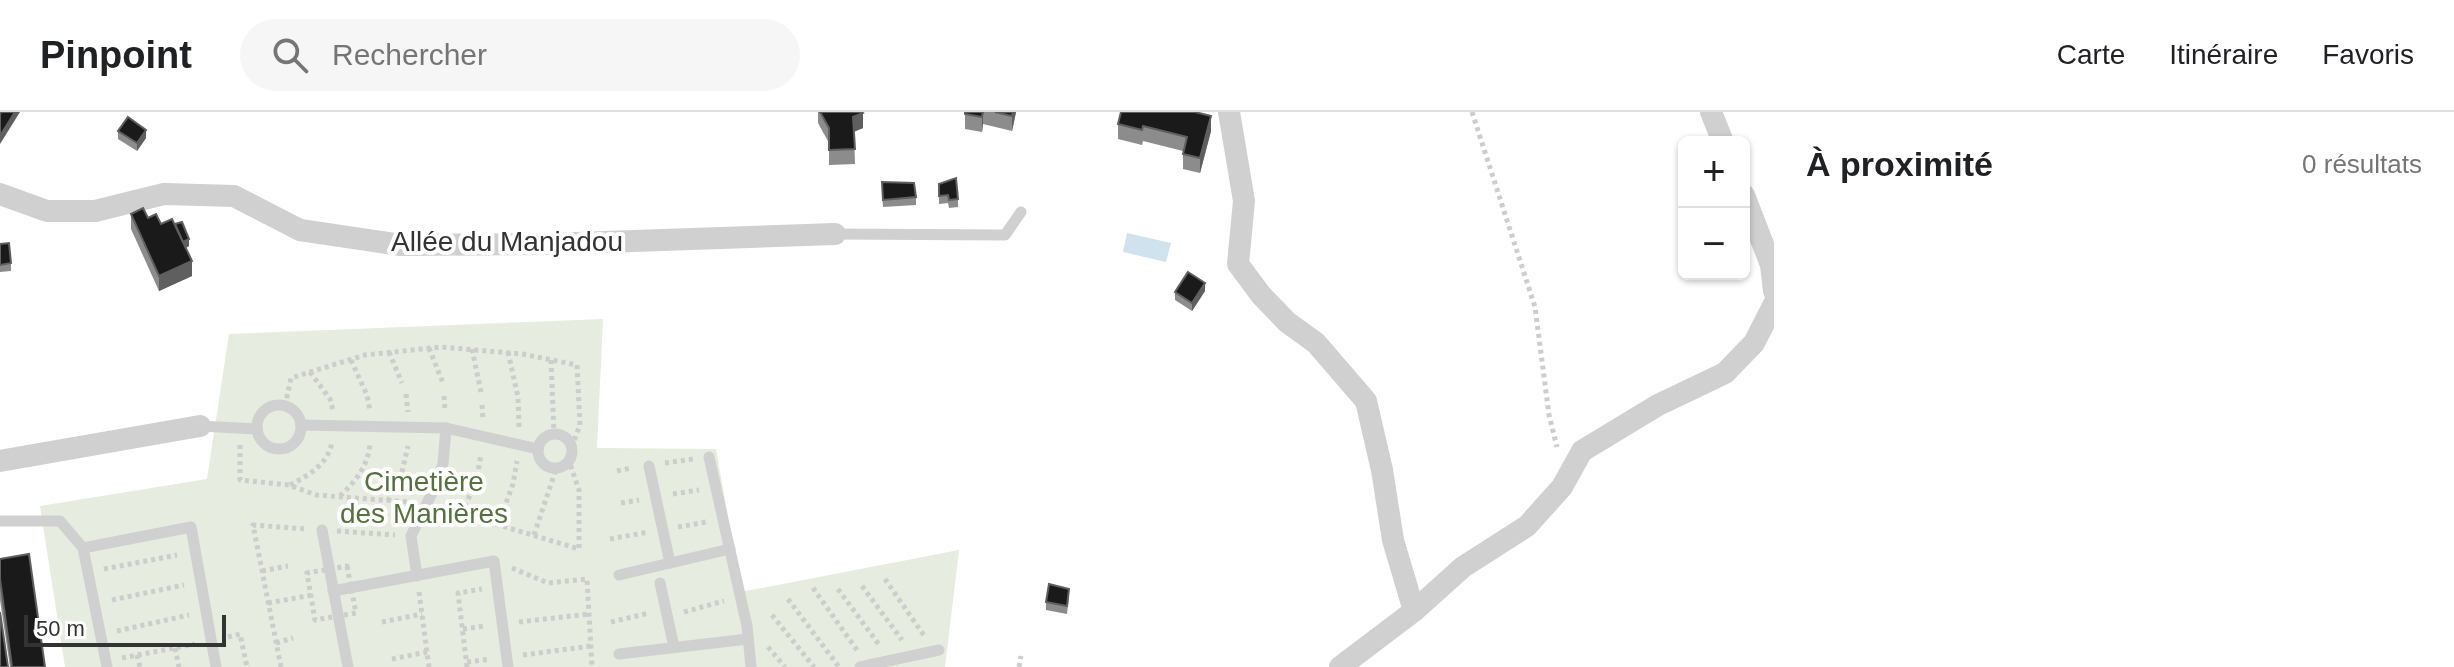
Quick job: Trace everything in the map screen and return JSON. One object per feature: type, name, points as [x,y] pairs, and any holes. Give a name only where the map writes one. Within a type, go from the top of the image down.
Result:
[{"type":"street","points":[[1229,112],[1244,201],[1238,264],[1261,295],[1287,322],[1316,343],[1366,401],[1382,470],[1393,540],[1414,611]]},
{"type":"street","points":[[1711,112],[1721,136]]},
{"type":"street","name":"Allée du Manjadou","points":[[0,194],[47,211],[95,211],[164,194],[234,196],[300,230],[401,245],[547,244],[835,234]]},
{"type":"street","points":[[1749,208],[1771,265],[1774,291]]},
{"type":"street","points":[[1340,667],[1414,611],[1463,567],[1527,526],[1565,481],[1582,451],[1658,405],[1725,373],[1754,343],[1774,304]]},
{"type":"street","points":[[0,461],[200,426]]},
{"type":"lane","points":[[835,234],[1005,235],[1021,212]]},
{"type":"lane","points":[[276,405],[285,406],[299,416],[301,425],[296,441],[281,449],[273,449],[259,438],[257,421],[268,407],[276,405]]},
{"type":"lane","points":[[301,425],[446,428],[538,449]]},
{"type":"lane","points":[[200,426],[257,429]]},
{"type":"lane","points":[[417,576],[411,536],[443,464],[446,428]]},
{"type":"lane","points":[[562,435],[572,446],[572,454],[564,467],[548,468],[542,463],[538,449],[546,436],[562,435]]},
{"type":"lane","points":[[709,457],[747,626],[751,667]]},
{"type":"lane","points":[[649,466],[670,563]]},
{"type":"lane","points":[[0,521],[60,521],[83,548],[106,664]]},
{"type":"lane","points":[[83,548],[191,527],[216,667]]},
{"type":"lane","points":[[322,530],[348,667]]},
{"type":"lane","points":[[619,575],[730,549]]},
{"type":"lane","points":[[333,591],[494,561],[507,662]]},
{"type":"lane","points":[[660,583],[674,647]]},
{"type":"lane","points":[[619,654],[748,639]]},
{"type":"lane","points":[[864,666],[937,650]]},
{"type":"path","points":[[1472,112],[1535,307],[1549,415],[1565,481]]},
{"type":"path","points":[[429,348],[443,383]]},
{"type":"path","points":[[285,406],[291,378],[365,355],[429,348],[522,354],[577,365],[580,425],[572,446]]},
{"type":"path","points":[[472,349],[481,392]]},
{"type":"path","points":[[389,352],[402,383]]},
{"type":"path","points":[[551,360],[554,434]]},
{"type":"path","points":[[462,514],[477,478],[484,437],[482,405]]},
{"type":"path","points":[[534,535],[556,469]]},
{"type":"path","points":[[281,667],[253,525],[411,536]]},
{"type":"path","points":[[88,572],[195,551]]},
{"type":"path","points":[[494,561],[548,583],[587,579],[592,667]]},
{"type":"path","points":[[262,571],[288,566]]},
{"type":"path","points":[[417,576],[429,667]]},
{"type":"path","points":[[885,579],[937,650]]},
{"type":"path","points":[[94,604],[201,582]]},
{"type":"path","points":[[862,586],[913,656]]},
{"type":"path","points":[[498,587],[458,593],[467,664],[507,662],[591,646]]},
{"type":"path","points":[[813,588],[864,666]]},
{"type":"path","points":[[838,589],[891,660]]},
{"type":"path","points":[[268,603],[333,591]]},
{"type":"path","points":[[788,599],[839,667]]},
{"type":"path","points":[[611,622],[724,601]]},
{"type":"path","points":[[100,635],[206,612]]},
{"type":"path","points":[[382,622],[422,614]]},
{"type":"path","points":[[463,629],[589,614]]},
{"type":"path","points":[[772,615],[814,667]]},
{"type":"path","points":[[106,664],[240,634],[247,667]]},
{"type":"path","points":[[276,643],[293,638]]},
{"type":"path","points":[[763,640],[785,667]]},
{"type":"path","points":[[175,648],[179,667]]},
{"type":"path","points":[[392,659],[427,652]]},
{"type":"path","points":[[137,655],[140,667]]},
{"type":"path","points":[[1019,667],[1021,656]]},
{"type":"green space","name":"Cimetière des Manières","points":[[603,319],[597,448],[716,449],[741,592],[959,550],[945,667],[65,667],[40,506],[207,479],[229,334]]},
{"type":"water","points":[[1127,233],[1171,243],[1166,262],[1123,252]]},
{"type":"building","points":[[15,112],[0,136],[0,114]]},
{"type":"building","points":[[820,112],[863,113],[853,117],[855,149],[829,150],[829,128]]},
{"type":"building","points":[[965,112],[983,112],[982,117]]},
{"type":"building","points":[[1121,112],[1195,112],[1211,116],[1200,158],[1183,154],[1187,137],[1143,126],[1142,130],[1118,124]]},
{"type":"building","points":[[128,117],[146,130],[137,143],[118,131]]},
{"type":"building","points":[[956,178],[958,199],[939,196],[939,184]]},
{"type":"building","points":[[882,182],[914,183],[916,197],[883,200]]},
{"type":"building","points":[[143,208],[148,218],[156,214],[161,224],[172,219],[192,261],[159,276],[131,214]]},
{"type":"building","points":[[182,222],[189,239],[183,242],[175,224]]},
{"type":"building","points":[[9,243],[11,263],[0,265],[0,244]]},
{"type":"building","points":[[1188,272],[1205,283],[1192,303],[1175,292]]},
{"type":"building","points":[[29,554],[45,667],[12,667],[0,559]]},
{"type":"building","points":[[1049,584],[1069,589],[1067,606],[1046,602]]},
{"type":"building","points":[[0,612],[8,667],[0,667]]}]
